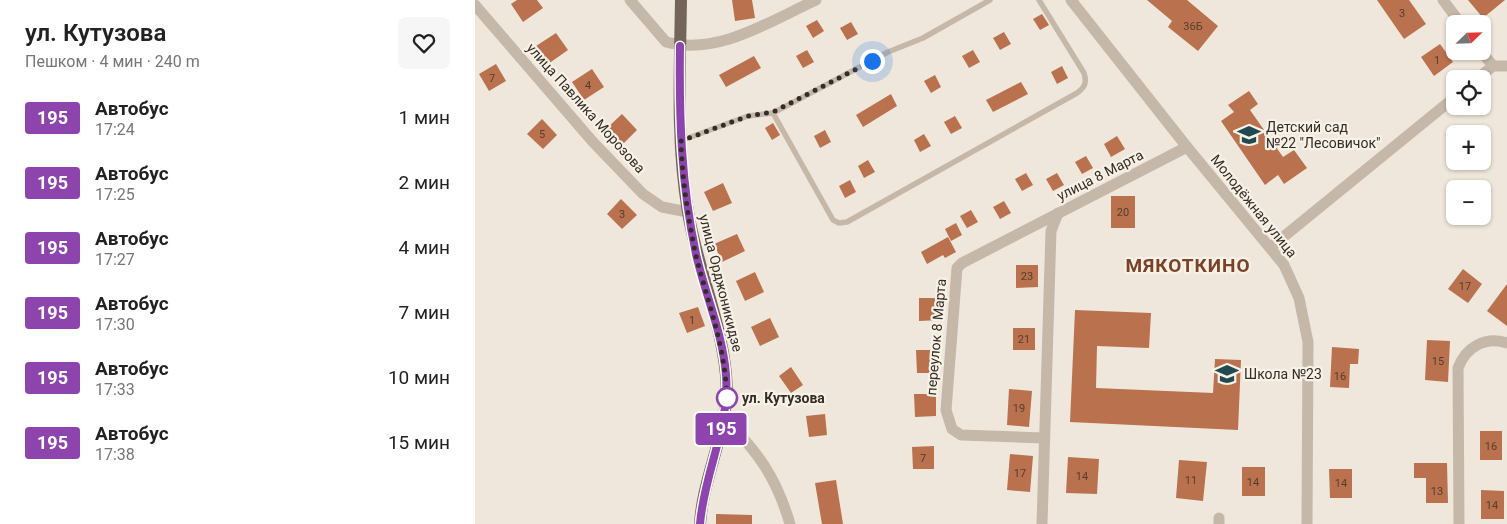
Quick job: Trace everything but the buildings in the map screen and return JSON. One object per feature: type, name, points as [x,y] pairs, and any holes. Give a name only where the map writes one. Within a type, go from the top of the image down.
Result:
[{"type":"main road","name":"улица Орджоникидзе","points":[[681,0],[681,141],[688,212],[697,256],[723,350],[726,376],[725,418],[701,504],[700,524]]},
{"type":"street","points":[[630,0],[643,18],[666,42],[680,46],[709,45],[758,27],[816,0]]},
{"type":"street","points":[[1071,0],[1187,147]]},
{"type":"street","points":[[1443,0],[1454,15]]},
{"type":"street","name":"улица Павлика Морозова","points":[[475,5],[593,142],[643,194],[662,207],[688,212]]},
{"type":"street","points":[[1488,60],[1493,66]]},
{"type":"street","points":[[1488,70],[1493,66],[1507,66]]},
{"type":"street","points":[[1271,246],[1446,104]]},
{"type":"street","name":"улица 8 Марта","points":[[1041,524],[1051,231],[1058,213],[1187,147]]},
{"type":"street","name":"Молодёжная улица","points":[[1187,147],[1271,246],[1292,280],[1301,307],[1308,342],[1307,524]]},
{"type":"street","name":"переулок 8 Марта","points":[[1043,438],[961,435],[953,430],[946,410],[957,268],[961,263],[1058,213]]},
{"type":"street","points":[[1459,524],[1458,368],[1462,356],[1468,349],[1491,340],[1507,343]]},
{"type":"street","points":[[725,418],[754,450],[771,473],[789,524]]},
{"type":"lane","points":[[681,141],[748,116],[773,112],[888,52],[923,38],[990,0]]},
{"type":"lane","points":[[773,112],[833,220],[839,223],[847,222],[1083,88],[1086,81],[1084,73],[1039,0]]},
{"type":"bus line","name":"195","points":[[680,46],[679,109],[681,160],[688,212],[697,256],[723,350],[726,376],[727,402],[725,418],[701,504],[700,524]]},
{"type":"place","name":"Детский сад №22 \"Лесовичок\"","points":[[1249,135]]},
{"type":"place","name":"Школа №23","points":[[1227,374]]},
{"type":"place","name":"ул. Кутузова","points":[[727,398]]},
{"type":"district","name":"МЯКОТКИНО","points":[[1188,265]]},
{"type":"route","points":[[727,398],[727,402],[723,350],[697,256],[688,212],[681,160],[681,141],[748,116],[773,112],[872,61]]}]
